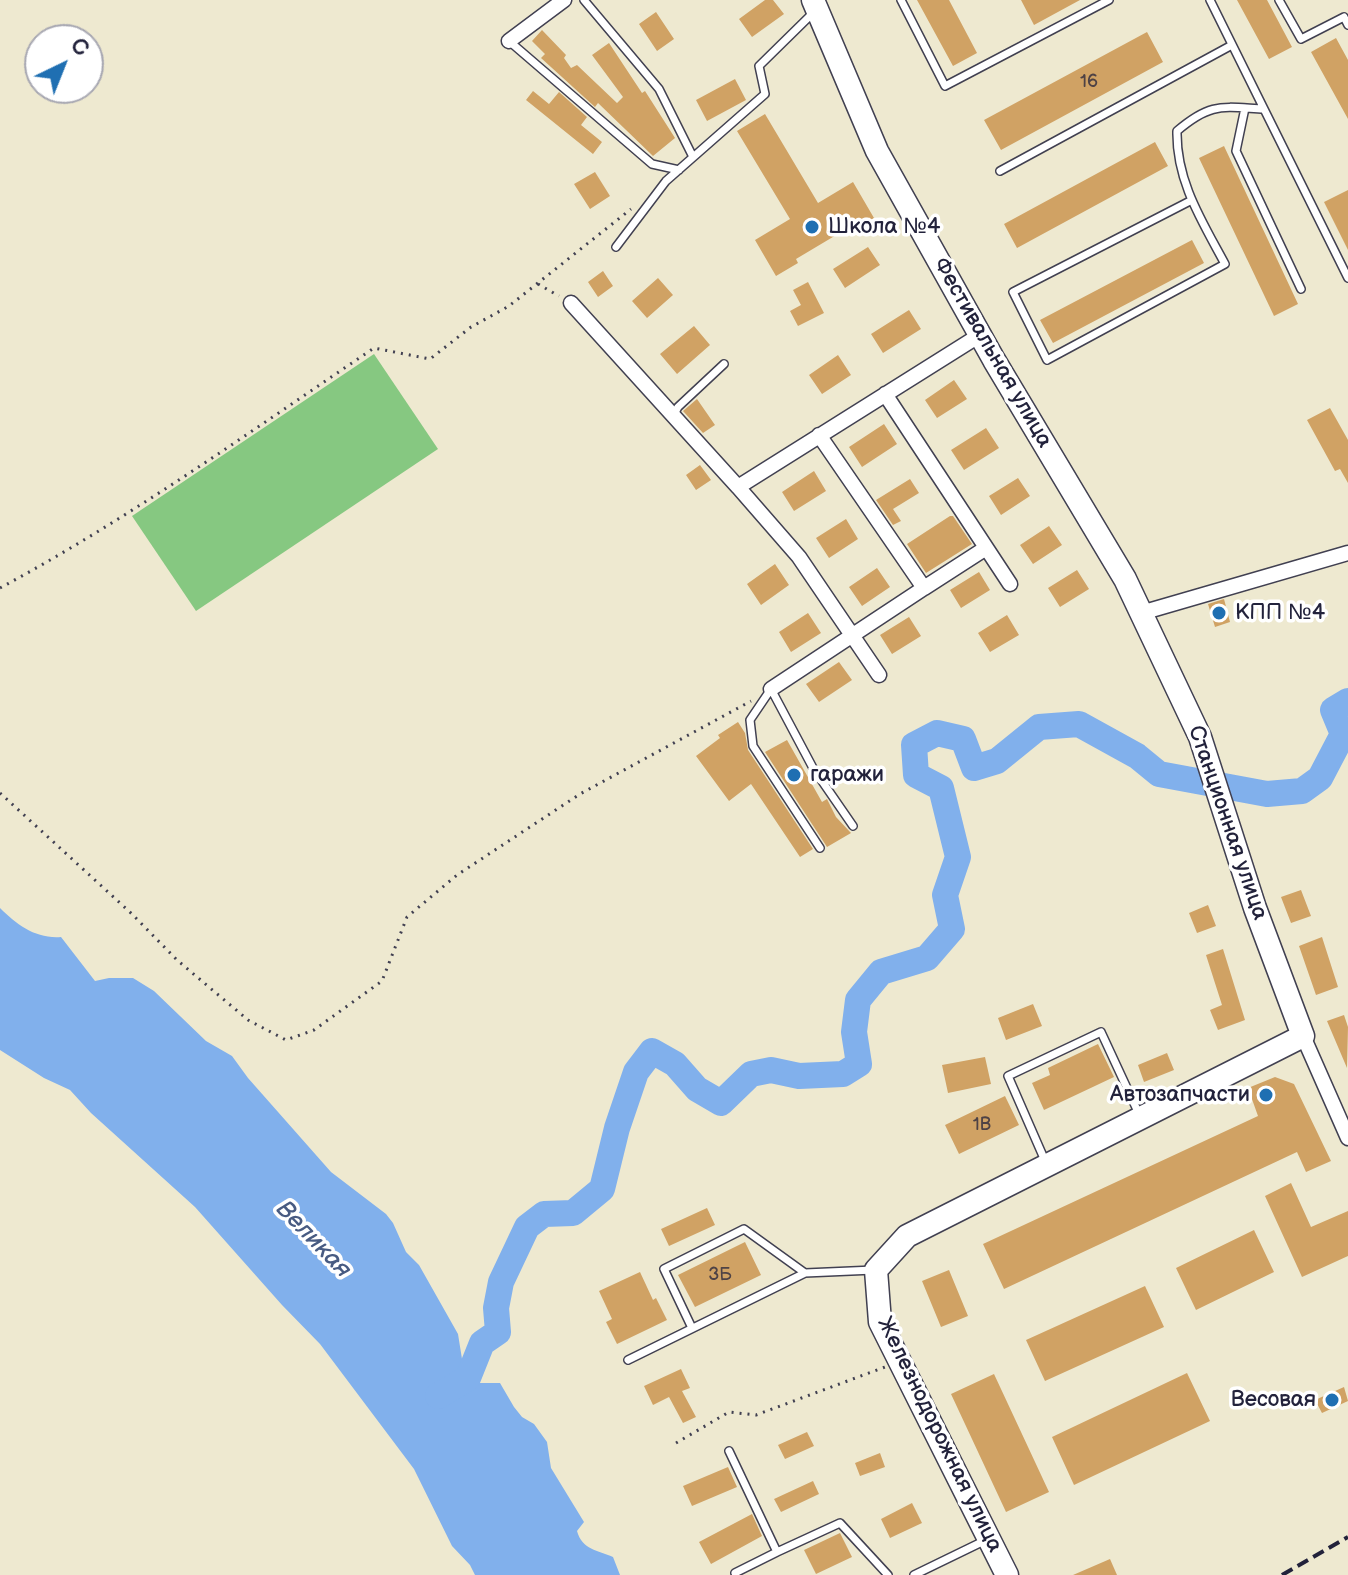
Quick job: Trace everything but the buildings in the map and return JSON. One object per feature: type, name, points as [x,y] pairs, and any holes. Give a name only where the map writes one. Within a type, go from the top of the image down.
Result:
[{"type":"main road","name":"Фестивальная улица","points":[[815,5],[877,151],[980,335],[1125,579],[1141,613]]},
{"type":"main road","name":"Станционная улица","points":[[1141,613],[1200,737],[1255,908],[1303,1036]]},
{"type":"main road","points":[[876,1270],[907,1236],[1303,1036]]},
{"type":"main road","name":"Железнодорожная улица","points":[[876,1270],[880,1322],[1007,1575]]},
{"type":"street","points":[[509,41],[563,0]]},
{"type":"street","points":[[571,303],[799,557],[879,675]]},
{"type":"street","points":[[738,487],[980,335]]},
{"type":"street","points":[[885,394],[1010,584]]},
{"type":"street","points":[[819,435],[924,588]]},
{"type":"street","points":[[771,689],[986,548]]},
{"type":"street","points":[[1141,613],[1348,553]]},
{"type":"street","points":[[1303,1036],[1348,1138]]},
{"type":"lane","points":[[584,0],[659,89],[693,157]]},
{"type":"lane","points":[[901,0],[945,86],[1109,0]]},
{"type":"lane","points":[[1210,0],[1348,278]]},
{"type":"lane","points":[[1279,0],[1301,39],[1344,17],[1348,25]]},
{"type":"lane","points":[[616,247],[666,181],[765,94],[759,66],[815,5]]},
{"type":"lane","points":[[509,41],[652,164],[679,170]]},
{"type":"lane","points":[[1000,171],[1232,45]]},
{"type":"lane","points":[[1245,108],[1236,151],[1301,289]]},
{"type":"lane","points":[[1192,200],[1013,292],[1047,360],[1225,264],[1192,200],[1177,155],[1177,131],[1201,111],[1264,109]]},
{"type":"lane","points":[[673,416],[678,407],[724,364]]},
{"type":"lane","points":[[820,848],[753,746],[750,720],[771,689],[813,768],[853,826]]},
{"type":"lane","points":[[1047,1165],[1008,1076],[1101,1032],[1141,1118]]},
{"type":"lane","points":[[692,1328],[664,1269],[744,1229],[805,1273]]},
{"type":"lane","points":[[628,1360],[805,1273],[876,1270]]},
{"type":"lane","points":[[729,1451],[777,1552]]},
{"type":"lane","points":[[735,1573],[840,1523],[888,1575]]},
{"type":"lane","points":[[914,1575],[988,1539]]},
{"type":"path","points":[[0,588],[147,500],[374,348],[430,359],[471,327],[509,306],[631,209]]},
{"type":"path","points":[[538,284],[571,303]]},
{"type":"path","points":[[0,793],[132,914],[177,960],[248,1020],[286,1040],[314,1030],[382,981],[407,917],[457,875],[580,794],[771,689]]},
{"type":"path","points":[[676,1443],[729,1412],[756,1415],[900,1362]]},
{"type":"green space","points":[[374,354],[438,449],[196,611],[132,516]]},
{"type":"water","name":"Великая","points":[[0,908],[28,930],[43,936],[61,937],[95,981],[133,978],[154,991],[206,1041],[232,1056],[331,1172],[386,1214],[406,1252],[419,1265],[458,1334],[468,1378],[479,1383],[500,1383],[522,1417],[534,1424],[547,1442],[551,1468],[584,1522],[577,1531],[579,1537],[591,1548],[613,1557],[620,1575],[475,1575],[452,1546],[414,1469],[320,1344],[195,1207],[91,1113],[70,1090],[44,1078],[0,1050]]},
{"type":"waterway","points":[[438,1396],[468,1378],[482,1343],[498,1332],[496,1308],[501,1282],[527,1227],[544,1214],[573,1213],[602,1189],[617,1128],[636,1072],[652,1051],[675,1064],[697,1089],[721,1103],[751,1074],[771,1070],[799,1076],[843,1074],[859,1064],[854,1032],[858,1000],[881,972],[927,958],[952,929],[945,895],[958,857],[941,788],[916,775],[914,745],[937,733],[963,739],[974,768],[997,761],[1039,727],[1079,724],[1137,756],[1159,774],[1267,794],[1302,791],[1320,778],[1343,734],[1333,710],[1348,701]]},
{"type":"railway","points":[[1282,1575],[1348,1537]]},
{"type":"place","name":"Школа №4","points":[[812,227]]},
{"type":"place","name":"КПП №4","points":[[1219,613]]},
{"type":"place","name":"гаражи","points":[[794,775]]},
{"type":"place","name":"Автозапчасти","points":[[1266,1095]]},
{"type":"place","name":"Весовая","points":[[1332,1400]]}]
